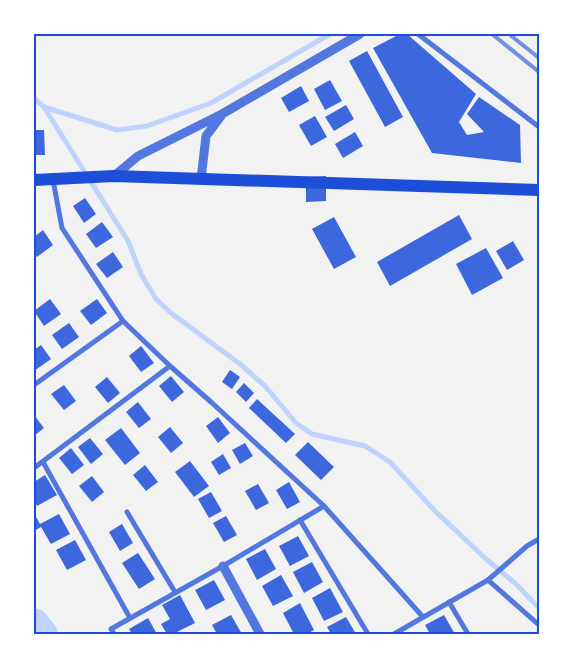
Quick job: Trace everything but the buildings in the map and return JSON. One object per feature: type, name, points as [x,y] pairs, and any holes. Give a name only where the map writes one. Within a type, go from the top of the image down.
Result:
[{"type":"main road","points":[[34,180],[114,176],[539,190]]},
{"type":"street","points":[[114,176],[138,156],[222,114],[360,34]]},
{"type":"street","points":[[418,34],[539,127]]},
{"type":"street","points":[[201,179],[206,136],[222,114]]},
{"type":"street","points":[[53,179],[62,228],[123,321],[324,506],[423,617]]},
{"type":"street","points":[[34,385],[123,321]]},
{"type":"street","points":[[34,468],[170,366]]},
{"type":"street","points":[[43,462],[130,618]]},
{"type":"street","points":[[114,634],[111,629],[324,506]]},
{"type":"street","points":[[127,512],[175,592]]},
{"type":"street","points":[[300,520],[368,634]]},
{"type":"street","points":[[394,634],[488,580],[527,546],[539,539]]},
{"type":"street","points":[[223,566],[260,634]]},
{"type":"street","points":[[488,580],[539,625]]},
{"type":"street","points":[[449,602],[468,634]]},
{"type":"waterway","points":[[44,107],[117,130],[147,126],[211,103],[330,34]]},
{"type":"waterway","points":[[34,98],[44,107],[128,241],[141,274],[156,299],[171,313],[240,364],[265,386],[296,423],[312,434],[365,446],[390,462],[435,511],[486,559],[516,584],[539,608]]},
{"type":"waterway","points":[[34,624],[42,634]]},
{"type":"railway","points":[[492,34],[539,72]]},
{"type":"railway","points":[[509,34],[539,58]]}]
